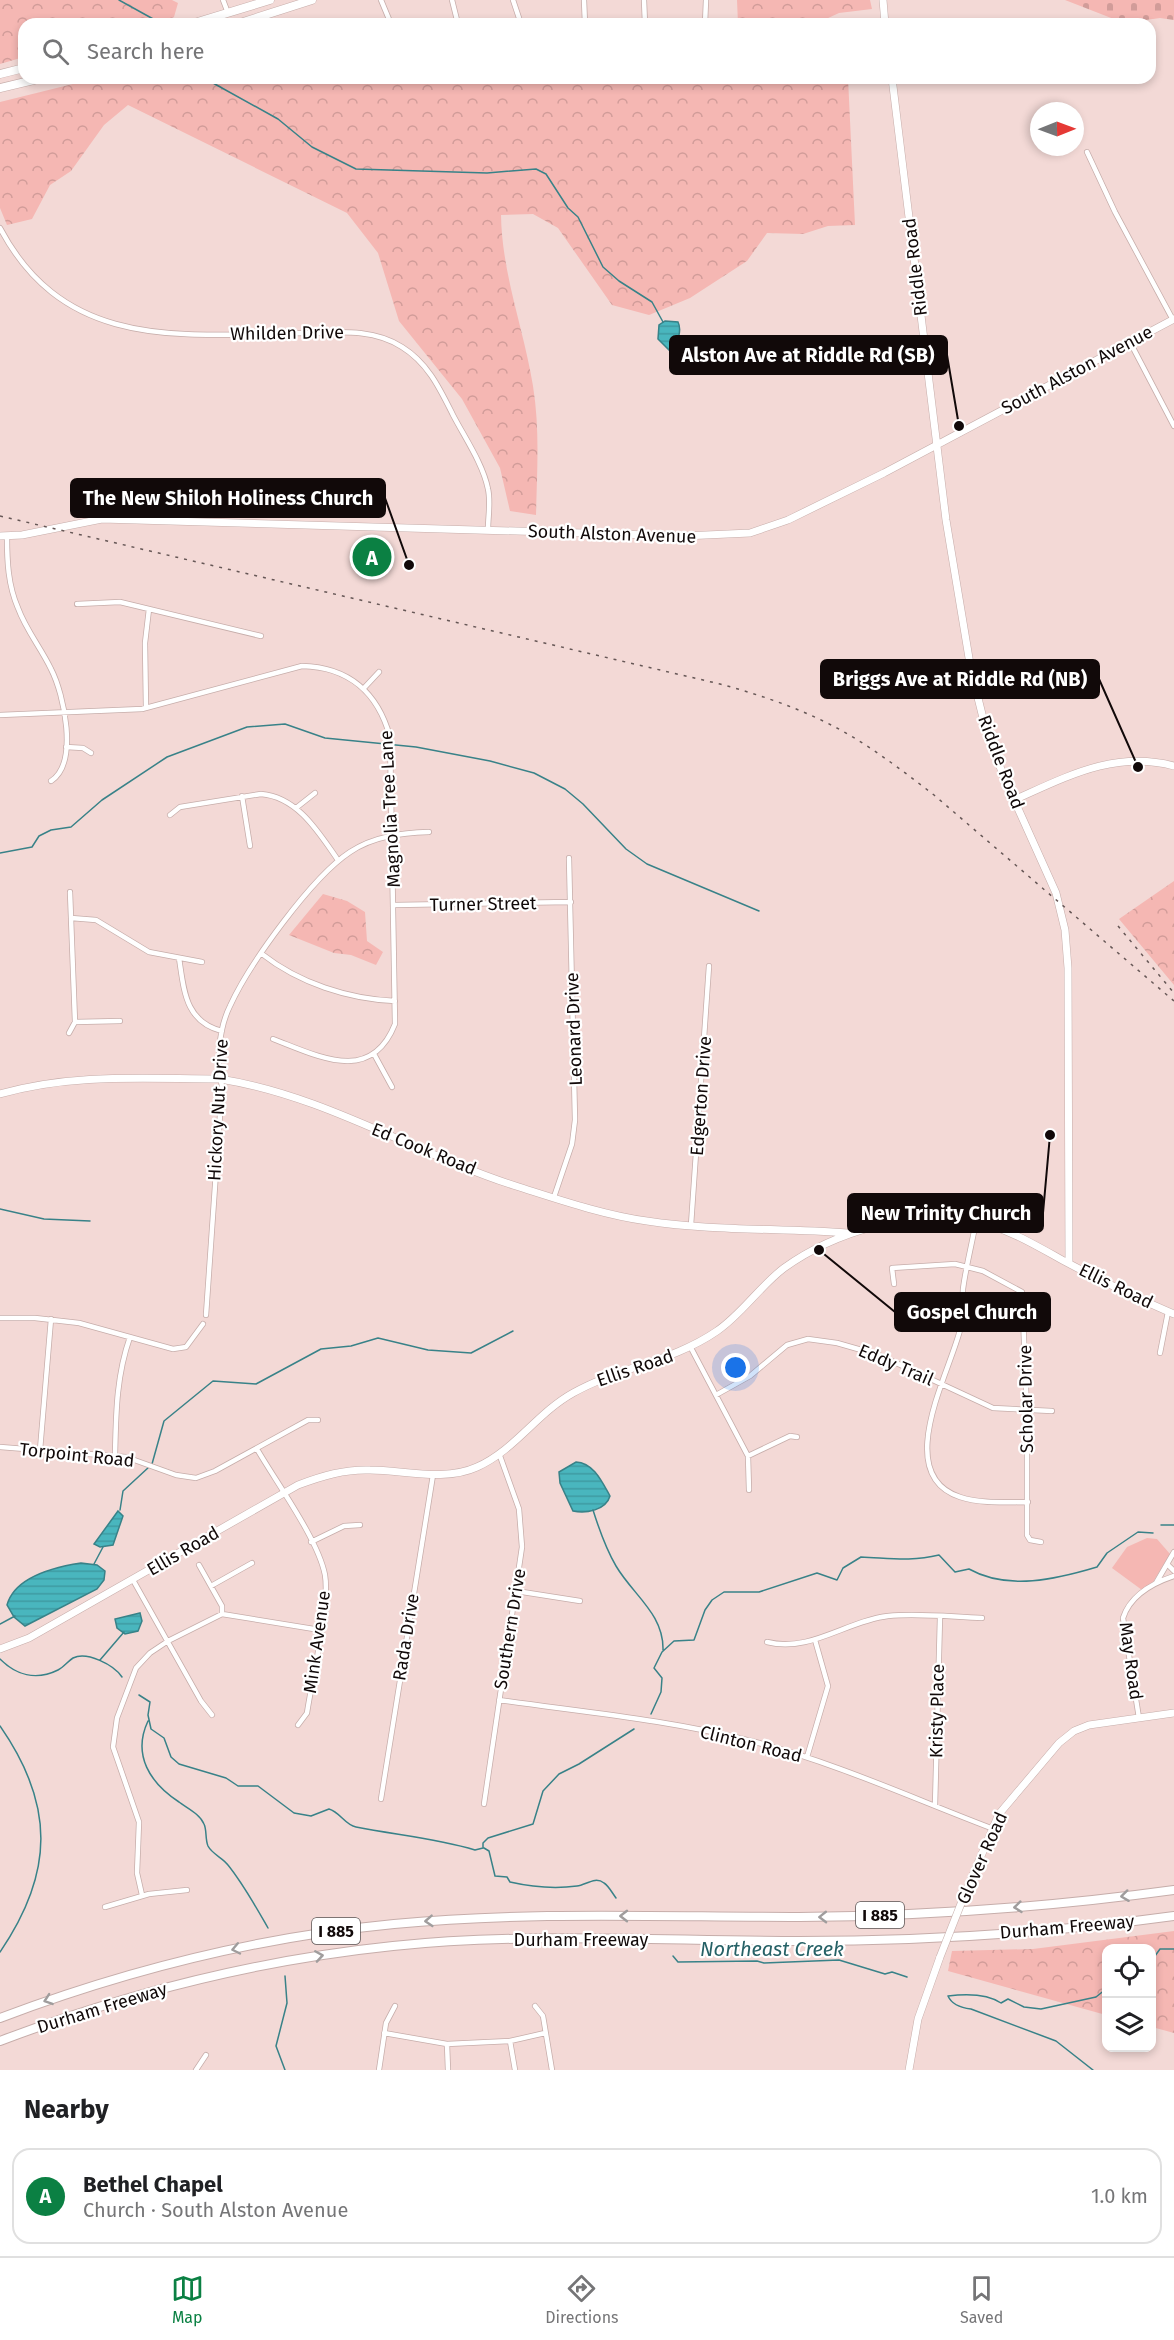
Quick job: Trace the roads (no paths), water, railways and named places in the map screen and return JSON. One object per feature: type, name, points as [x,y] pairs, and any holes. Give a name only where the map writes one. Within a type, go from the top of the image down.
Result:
[{"type":"highway","name":"Durham Freeway","points":[[0,2018],[83,1989],[175,1963],[268,1942],[372,1927],[520,1917],[800,1917],[915,1914],[998,1909],[1174,1890]]},
{"type":"highway","name":"Durham Freeway","points":[[0,2042],[90,2009],[190,1981],[272,1964],[385,1947],[520,1939],[826,1941],[1021,1932],[1174,1916]]},
{"type":"main road","points":[[211,18],[270,0]]},
{"type":"main road","points":[[256,18],[312,0]]},
{"type":"main road","points":[[0,74],[18,70]]},
{"type":"main road","points":[[0,88],[18,84]]},
{"type":"street","points":[[223,0],[228,13]]},
{"type":"street","points":[[381,0],[388,18]]},
{"type":"street","points":[[452,0],[456,18]]},
{"type":"street","points":[[513,0],[519,18]]},
{"type":"street","points":[[584,0],[585,18]]},
{"type":"street","points":[[644,0],[645,18]]},
{"type":"street","points":[[705,18],[706,0]]},
{"type":"street","points":[[883,0],[884,18]]},
{"type":"street","name":"Riddle Road","points":[[893,84],[937,444],[956,586],[971,670],[992,746],[1050,878],[1066,937],[1069,1263]]},
{"type":"street","points":[[1087,152],[1173,320]]},
{"type":"street","name":"Whilden Drive","points":[[0,228],[21,260],[55,294],[83,311],[121,327],[170,335],[358,333],[379,336],[402,346],[415,356],[432,376],[484,477],[489,490],[488,530]]},
{"type":"street","name":"South Alston Avenue","points":[[4,536],[102,519],[684,536],[750,533],[773,527],[811,510],[1173,320]]},
{"type":"street","points":[[1130,342],[1174,426]]},
{"type":"street","points":[[4,536],[12,594],[25,624],[52,670],[64,714],[66,747],[64,765],[51,781]]},
{"type":"street","points":[[77,604],[120,602],[261,636]]},
{"type":"street","points":[[146,708],[145,637],[149,609]]},
{"type":"street","name":"Magnolia Tree Lane","points":[[0,715],[64,714],[146,708],[302,666],[336,671],[364,688],[383,714],[390,737],[390,836],[395,905],[395,1024],[390,1035],[374,1054]]},
{"type":"street","points":[[364,688],[379,672]]},
{"type":"street","points":[[66,747],[83,748],[91,753]]},
{"type":"street","points":[[1014,800],[1082,770],[1108,763],[1142,760],[1174,766]]},
{"type":"street","points":[[296,808],[315,793]]},
{"type":"street","points":[[170,815],[180,807],[242,796],[274,795],[296,808],[338,860]]},
{"type":"street","points":[[242,796],[250,846]]},
{"type":"street","name":"Hickory Nut Drive","points":[[206,1315],[222,1031],[229,1007],[262,954],[309,891],[338,860],[368,842],[390,836],[429,832]]},
{"type":"street","name":"Leonard Drive","points":[[554,1197],[570,1152],[575,1120],[569,858]]},
{"type":"street","points":[[69,1033],[75,1022],[70,892]]},
{"type":"street","name":"Turner Street","points":[[395,905],[571,902]]},
{"type":"street","points":[[71,918],[96,920],[148,952],[201,962]]},
{"type":"street","points":[[262,954],[294,976],[354,996],[395,1001]]},
{"type":"street","points":[[179,958],[184,996],[189,1008],[205,1026],[222,1031]]},
{"type":"street","name":"Edgerton Drive","points":[[691,1225],[709,966]]},
{"type":"street","points":[[75,1022],[120,1021]]},
{"type":"street","points":[[273,1039],[347,1062],[374,1054],[392,1086]]},
{"type":"street","name":"Ed Cook Road","points":[[0,1094],[46,1082],[81,1079],[220,1079],[273,1089],[487,1175],[554,1197],[634,1219],[691,1225],[849,1233]]},
{"type":"street","name":"Ellis Road","points":[[0,1649],[30,1638],[284,1493],[323,1475],[351,1470],[433,1474],[474,1469],[500,1456],[576,1391],[602,1377],[691,1348],[719,1330],[783,1269],[819,1246],[849,1233],[931,1216],[976,1221],[1014,1234],[1171,1313]]},
{"type":"street","points":[[976,1221],[967,1266],[962,1324],[926,1444],[926,1456],[934,1478],[950,1493],[967,1499],[1028,1502]]},
{"type":"street","name":"Scholar Drive","points":[[894,1284],[892,1268],[948,1263],[967,1266],[1013,1285],[1023,1294],[1027,1412],[1027,1535],[1030,1540],[1041,1542]]},
{"type":"street","points":[[1160,1353],[1171,1313]]},
{"type":"street","points":[[0,1318],[51,1319],[79,1323],[173,1349],[186,1347],[203,1324]]},
{"type":"street","points":[[40,1450],[51,1319]]},
{"type":"street","points":[[115,1456],[115,1410],[123,1356],[130,1337]]},
{"type":"street","name":"Eddy Trail","points":[[716,1395],[750,1376],[786,1345],[808,1340],[837,1344],[879,1355],[993,1408],[1027,1412],[1052,1411]]},
{"type":"street","points":[[691,1348],[748,1456],[749,1490]]},
{"type":"street","name":"Torpoint Road","points":[[0,1447],[115,1456],[144,1462],[176,1475],[196,1478],[215,1471],[308,1420],[318,1420]]},
{"type":"street","points":[[748,1456],[790,1436],[797,1437]]},
{"type":"street","name":"Mink Avenue","points":[[257,1449],[311,1542],[325,1577],[320,1630],[307,1713],[297,1725]]},
{"type":"street","name":"Southern Drive","points":[[484,1804],[522,1547],[521,1518],[514,1491],[500,1456]]},
{"type":"street","name":"Rada Drive","points":[[381,1799],[407,1625],[433,1474]]},
{"type":"street","points":[[311,1542],[344,1526],[360,1525]]},
{"type":"street","points":[[1156,1583],[1174,1551]]},
{"type":"street","points":[[212,1586],[252,1563]]},
{"type":"street","points":[[1167,1564],[1174,1571]]},
{"type":"street","points":[[199,1565],[222,1606],[222,1614]]},
{"type":"street","points":[[1156,1583],[1174,1576]]},
{"type":"street","points":[[133,1580],[201,1701],[212,1715]]},
{"type":"street","name":"May Road","points":[[1139,1718],[1123,1618],[1130,1603],[1156,1583]]},
{"type":"street","points":[[516,1591],[580,1601]]},
{"type":"street","points":[[142,1895],[138,1873],[139,1822],[115,1757],[113,1733],[136,1668],[141,1660],[168,1641],[222,1614],[320,1630]]},
{"type":"street","points":[[767,1642],[786,1645],[815,1640],[856,1624],[888,1616],[982,1618]]},
{"type":"street","name":"Kristy Place","points":[[934,1806],[940,1617]]},
{"type":"street","points":[[807,1757],[827,1692],[826,1673],[815,1640]]},
{"type":"street","name":"Clinton Road","points":[[499,1700],[711,1732],[807,1757],[991,1828]]},
{"type":"street","name":"Glover Road","points":[[909,2070],[918,2019],[940,1957],[991,1828],[1018,1789],[1069,1735],[1089,1725],[1174,1713]]},
{"type":"street","points":[[105,1907],[126,1903],[142,1895],[168,1890],[187,1890]]},
{"type":"street","points":[[379,2070],[388,2015],[395,2006]]},
{"type":"street","points":[[535,2006],[543,2016],[552,2070]]},
{"type":"street","points":[[384,2033],[447,2044],[510,2041],[545,2033]]},
{"type":"street","points":[[510,2041],[515,2070]]},
{"type":"street","points":[[447,2044],[448,2070]]},
{"type":"street","points":[[196,2070],[206,2055]]},
{"type":"water","points":[[665,321],[678,322],[679,325],[677,341],[670,351],[658,339],[659,325]]},
{"type":"water","points":[[576,1462],[593,1470],[610,1496],[600,1508],[584,1512],[573,1511],[560,1483],[559,1472]]},
{"type":"water","points":[[118,1511],[123,1516],[113,1545],[100,1547],[94,1544]]},
{"type":"water","points":[[81,1563],[97,1565],[105,1571],[104,1580],[97,1589],[25,1626],[14,1617],[7,1605],[11,1595],[18,1587],[48,1570]]},
{"type":"water","points":[[140,1613],[142,1621],[138,1631],[125,1634],[117,1628],[115,1619]]},
{"type":"waterway","points":[[119,0],[151,18]]},
{"type":"waterway","points":[[215,84],[278,119],[312,147],[356,169],[487,173],[536,169],[546,174],[568,208],[578,217],[603,267],[619,281],[652,302],[663,322]]},
{"type":"waterway","points":[[0,853],[32,847],[39,836],[51,830],[71,827],[102,800],[167,757],[247,727],[285,724],[325,738],[416,747],[490,761],[534,773],[565,789],[583,804],[626,849],[647,864],[759,911]]},
{"type":"waterway","points":[[0,1209],[44,1219],[90,1221]]},
{"type":"waterway","points":[[152,1464],[164,1421],[213,1381],[256,1384],[321,1349],[351,1346],[378,1338],[428,1350],[471,1353],[513,1331]]},
{"type":"waterway","points":[[120,1510],[123,1491],[149,1467]]},
{"type":"waterway","points":[[593,1510],[616,1566],[653,1615],[662,1637],[663,1650]]},
{"type":"waterway","points":[[1161,1525],[1174,1525]]},
{"type":"waterway","points":[[651,1714],[661,1692],[662,1678],[654,1668],[662,1652],[674,1641],[694,1640],[705,1610],[712,1600],[724,1592],[759,1592],[817,1573],[837,1580],[843,1568],[861,1557],[909,1559],[939,1555],[955,1572],[969,1569],[1000,1580],[1049,1579],[1097,1567],[1107,1553],[1138,1532],[1153,1533]]},
{"type":"waterway","points":[[94,1564],[103,1547]]},
{"type":"waterway","points":[[0,1624],[15,1616]]},
{"type":"waterway","points":[[100,1660],[124,1632]]},
{"type":"waterway","name":"Northeast Creek","points":[[0,1659],[13,1669],[34,1676],[50,1673],[60,1669],[73,1658],[85,1656],[100,1660],[122,1677]]},
{"type":"waterway","name":"Northeast Creek","points":[[139,1695],[150,1702],[148,1715],[151,1729],[164,1738],[171,1757],[179,1764],[226,1778],[238,1786],[258,1786],[294,1813],[311,1816],[329,1809],[356,1827],[475,1850],[483,1848]]},
{"type":"waterway","points":[[148,1721],[142,1745],[143,1757],[152,1777],[169,1794],[200,1817],[205,1826],[208,1846],[234,1873],[268,1928]]},
{"type":"waterway","points":[[0,1726],[18,1755],[31,1784],[38,1811],[41,1839],[38,1867],[31,1894],[18,1923],[0,1952]]},
{"type":"waterway","points":[[483,1847],[483,1843],[488,1838],[533,1824],[543,1791],[559,1774],[634,1729]]},
{"type":"waterway","name":"Northeast Creek","points":[[484,1848],[489,1851],[495,1876],[507,1877],[510,1882],[560,1887],[577,1886],[597,1880],[606,1884],[616,1898]]},
{"type":"waterway","points":[[1156,1954],[1160,1949],[1174,1949]]},
{"type":"waterway","name":"Northeast Creek","points":[[673,1956],[678,1962],[757,1961],[764,1963],[839,1960],[885,1974],[892,1972],[907,1977]]},
{"type":"waterway","points":[[285,1976],[287,2003],[276,2046],[285,2070]]},
{"type":"waterway","name":"Northeast Creek","points":[[1093,2070],[1056,2041],[964,2008],[952,2002],[948,1996],[982,1996],[1001,2003],[1008,1999],[1024,2007],[1041,2009],[1096,1997],[1102,1992]]},
{"type":"railway","points":[[0,516],[720,684],[796,709],[850,735],[934,795],[1174,1001]]},
{"type":"railway","points":[[1118,926],[1174,993]]},
{"type":"place","name":"Alston Ave at Riddle Rd (SB)","points":[[959,426]]},
{"type":"place","name":"Bethel Chapel","points":[[372,557]]},
{"type":"place","name":"The New Shiloh Holiness Church","points":[[409,565]]},
{"type":"place","name":"Briggs Ave at Riddle Rd (NB)","points":[[1138,767]]},
{"type":"place","name":"New Trinity Church","points":[[1050,1135]]},
{"type":"place","name":"Gospel Church","points":[[819,1250]]}]
